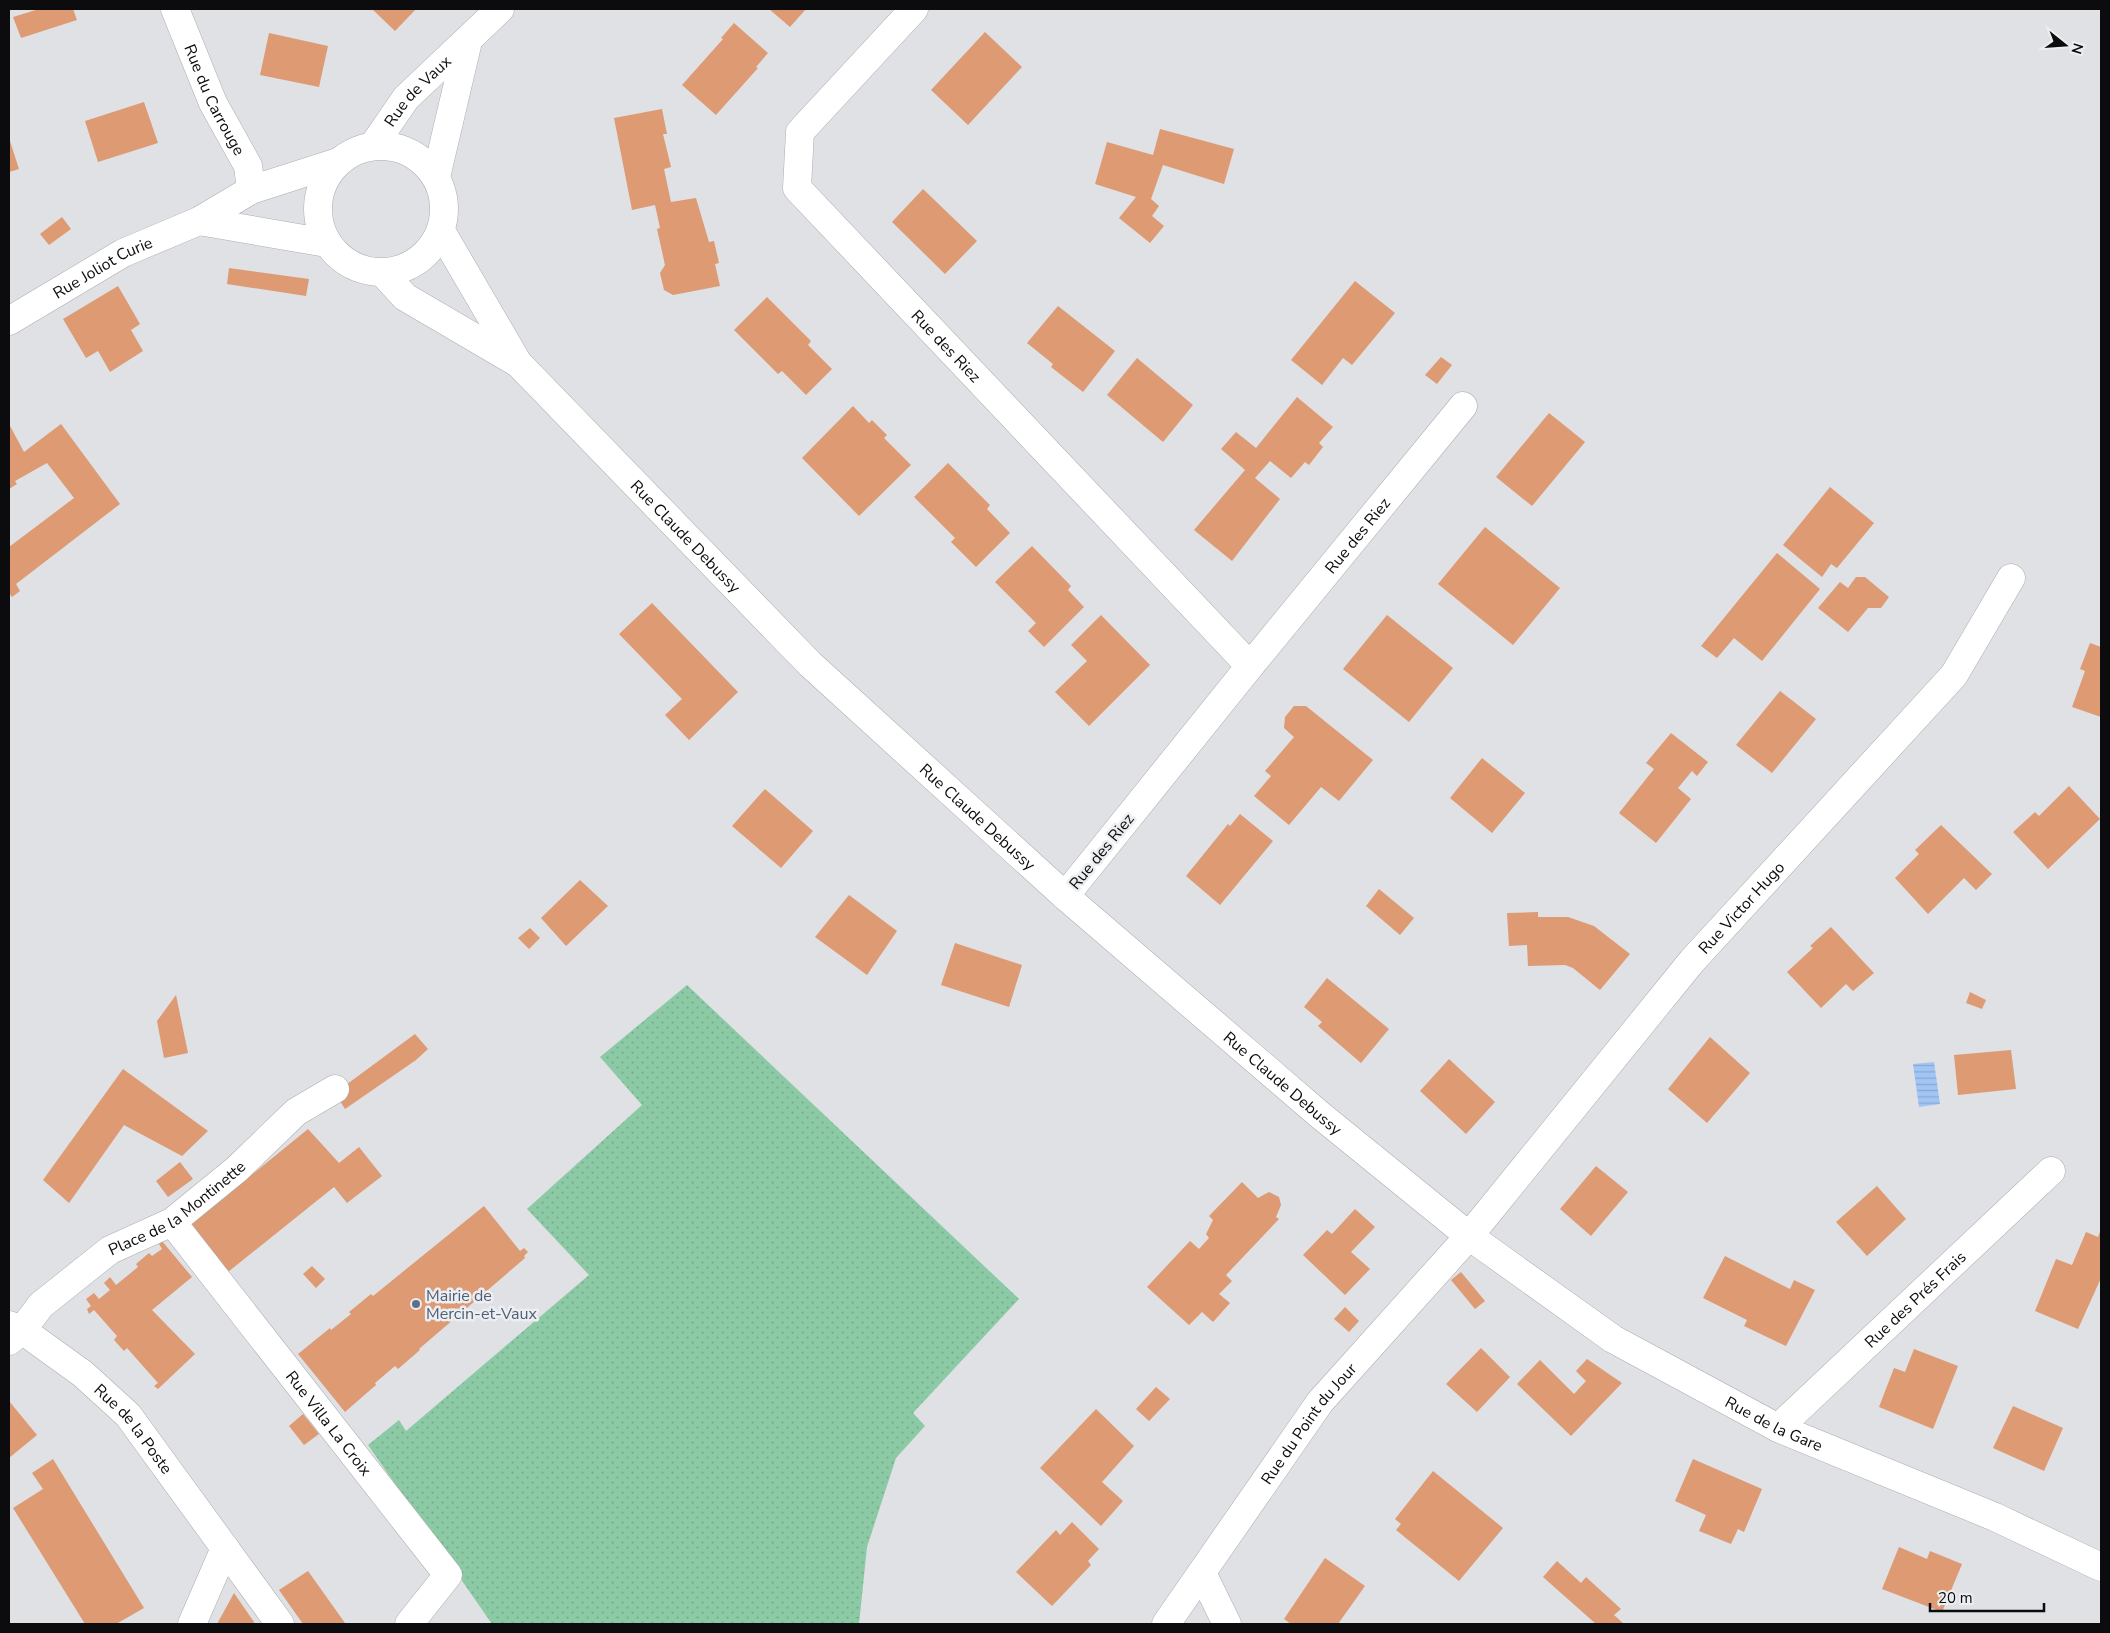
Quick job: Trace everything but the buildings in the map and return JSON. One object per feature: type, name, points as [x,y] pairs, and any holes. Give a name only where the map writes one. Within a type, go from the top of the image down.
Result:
[{"type":"street","name":"Rue du Carrouge","points":[[175,9],[213,104],[248,166],[251,190]]},
{"type":"street","name":"Rue de Vaux","points":[[372,146],[406,98],[500,9]]},
{"type":"street","name":"Rue des Riez","points":[[914,9],[800,132],[797,188],[1250,666]]},
{"type":"street","name":"Rue de Vaux","points":[[436,177],[468,41]]},
{"type":"street","points":[[372,146],[391,146],[409,152],[424,162],[436,177],[444,203],[441,231],[432,248],[419,261],[402,270],[383,273],[366,272],[351,266],[338,256],[327,243],[319,223],[318,201],[325,180],[338,162],[354,152],[372,146]]},
{"type":"street","name":"Rue Joliot Curie","points":[[9,321],[123,253],[199,221],[251,190],[338,162]]},
{"type":"street","points":[[199,221],[327,243]]},
{"type":"street","points":[[441,231],[518,363]]},
{"type":"street","points":[[383,273],[405,296],[518,363]]},
{"type":"street","name":"Rue Claude Debussy","points":[[518,363],[810,664],[1065,896],[1320,1114],[1469,1236]]},
{"type":"street","name":"Rue des Riez","points":[[1065,896],[1463,406]]},
{"type":"street","name":"Rue Victor Hugo","points":[[1469,1236],[1692,961],[1954,675],[2011,578]]},
{"type":"street","name":"Place de la Montinette","points":[[13,1332],[41,1305],[110,1250],[172,1222],[237,1169],[296,1112],[335,1089]]},
{"type":"street","name":"Rue des Prés Frais","points":[[1778,1428],[2051,1171]]},
{"type":"street","name":"Rue Villa La Croix","points":[[172,1222],[448,1574],[409,1624]]},
{"type":"street","name":"Rue de la Gare","points":[[1469,1236],[1613,1339],[1778,1428],[1995,1517],[2101,1567]]},
{"type":"street","name":"Rue du Point du Jour","points":[[1166,1624],[1320,1402],[1469,1236]]},
{"type":"street","name":"Rue de la Poste","points":[[13,1332],[83,1374],[128,1415],[280,1624]]},
{"type":"street","points":[[192,1624],[226,1548]]},
{"type":"street","points":[[1202,1573],[1212,1597],[1227,1624]]},
{"type":"green space","points":[[687,985],[1019,1299],[913,1413],[925,1426],[896,1458],[867,1547],[859,1624],[492,1624],[368,1445],[399,1420],[406,1431],[589,1275],[527,1209],[642,1105],[600,1057]]},
{"type":"water","points":[[1934,1062],[1940,1104],[1919,1107],[1913,1064]]},
{"type":"place","name":"Mairie de Mercin-et-Vaux","points":[[416,1304]]}]
